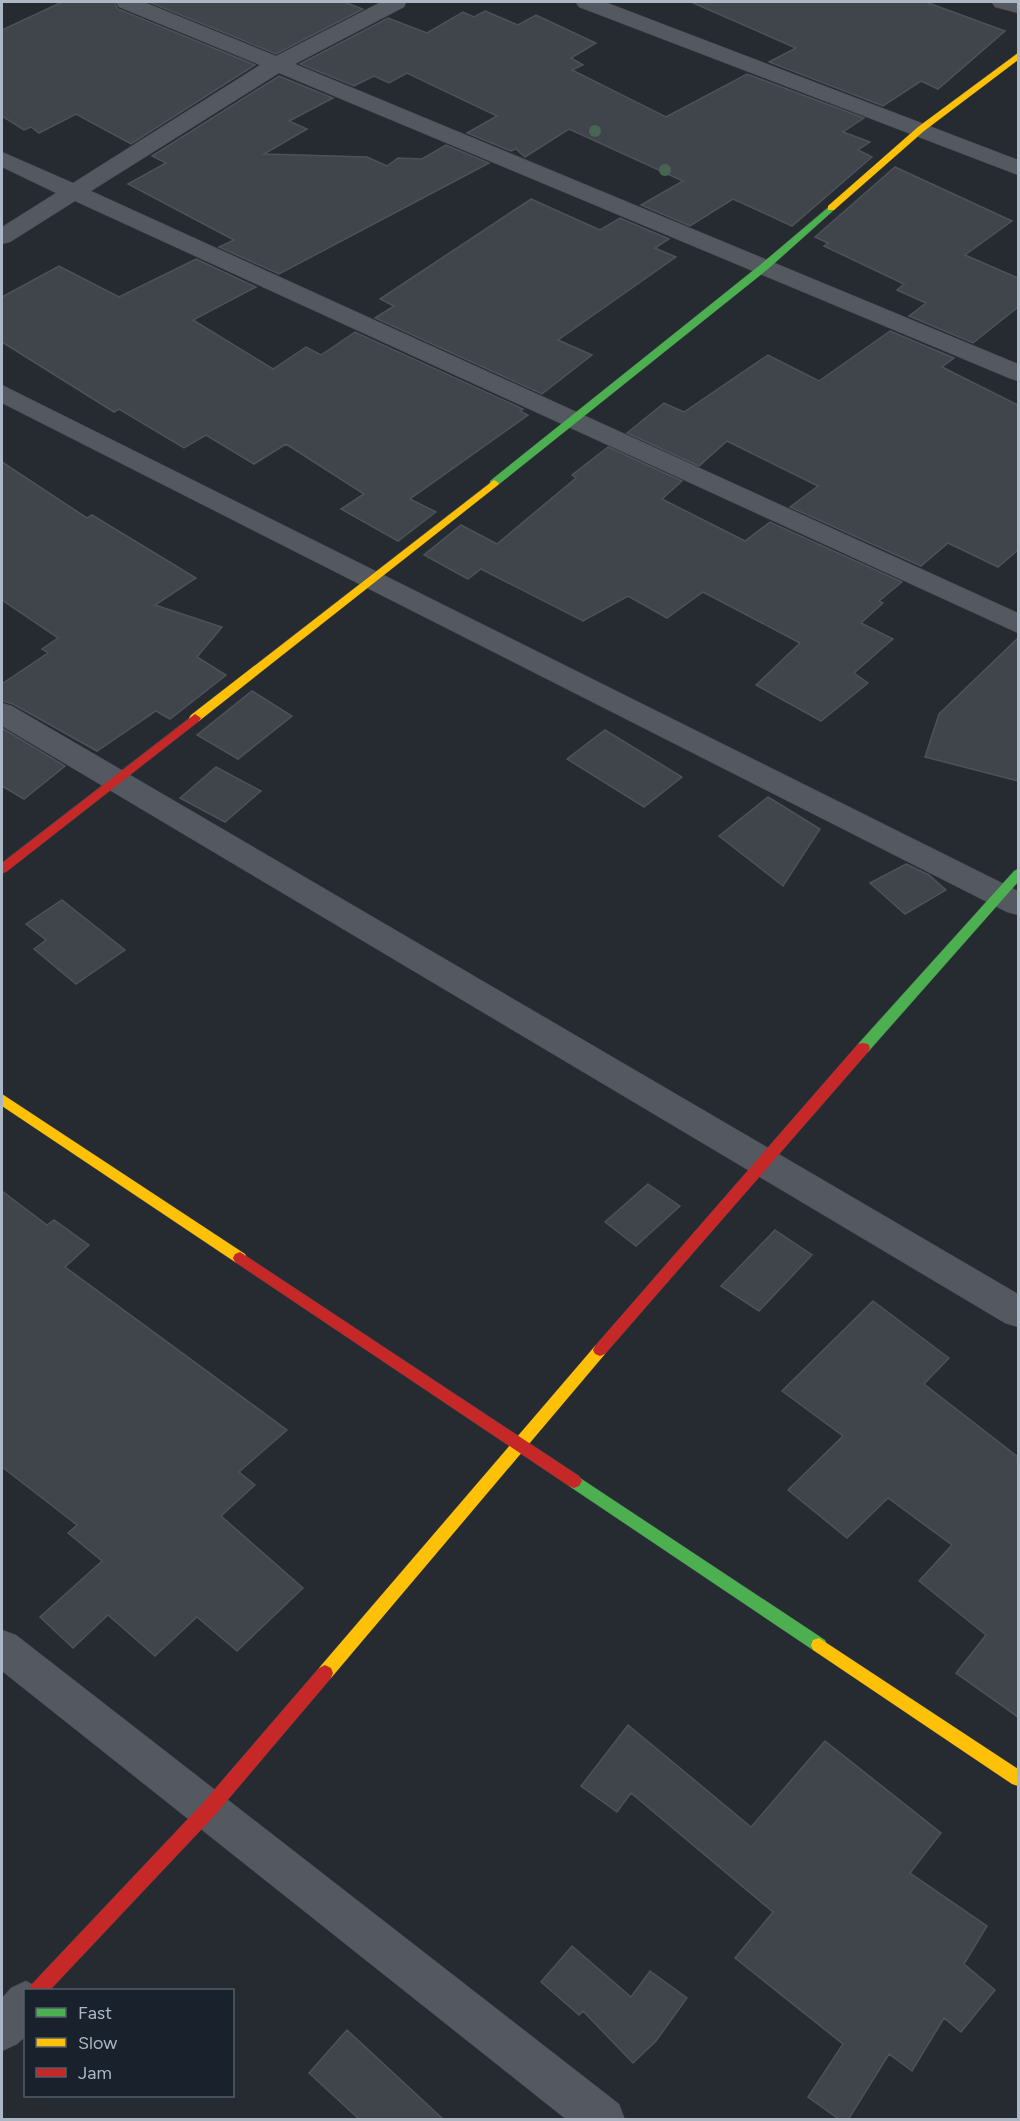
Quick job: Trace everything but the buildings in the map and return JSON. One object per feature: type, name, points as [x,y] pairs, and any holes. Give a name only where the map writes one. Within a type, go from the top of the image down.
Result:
[{"type":"street","points":[[127,2],[1018,373]]},
{"type":"street","points":[[2,237],[278,64],[396,2]]},
{"type":"street","points":[[587,2],[1018,168]]},
{"type":"street","points":[[1003,2],[1018,7]]},
{"type":"street","points":[[2,869],[574,420],[764,267],[921,129],[1018,56]]},
{"type":"street","points":[[2,159],[1018,624]]},
{"type":"street","points":[[2,393],[1009,900]]},
{"type":"street","points":[[2,713],[1018,1312]]},
{"type":"street","points":[[39,1989],[208,1810],[762,1161],[1009,900],[1018,874]]},
{"type":"street","points":[[2,1099],[1018,1778]]},
{"type":"street","points":[[2,1648],[603,2120]]},
{"type":"street","points":[[2,2029],[24,2005]]},
{"type":"traffic: fast","points":[[494,483],[764,267],[831,208]]},
{"type":"traffic: fast","points":[[863,1048],[1018,874]]},
{"type":"traffic: fast","points":[[574,1481],[819,1645]]},
{"type":"traffic: slow","points":[[831,208],[921,129],[1018,56]]},
{"type":"traffic: slow","points":[[195,718],[494,483]]},
{"type":"traffic: slow","points":[[2,1099],[240,1258]]},
{"type":"traffic: slow","points":[[325,1673],[600,1350]]},
{"type":"traffic: slow","points":[[819,1645],[1018,1778]]},
{"type":"traffic: jam","points":[[2,869],[195,718]]},
{"type":"traffic: jam","points":[[600,1350],[863,1048]]},
{"type":"traffic: jam","points":[[240,1258],[574,1481]]},
{"type":"traffic: jam","points":[[39,1989],[208,1810],[325,1673]]}]
